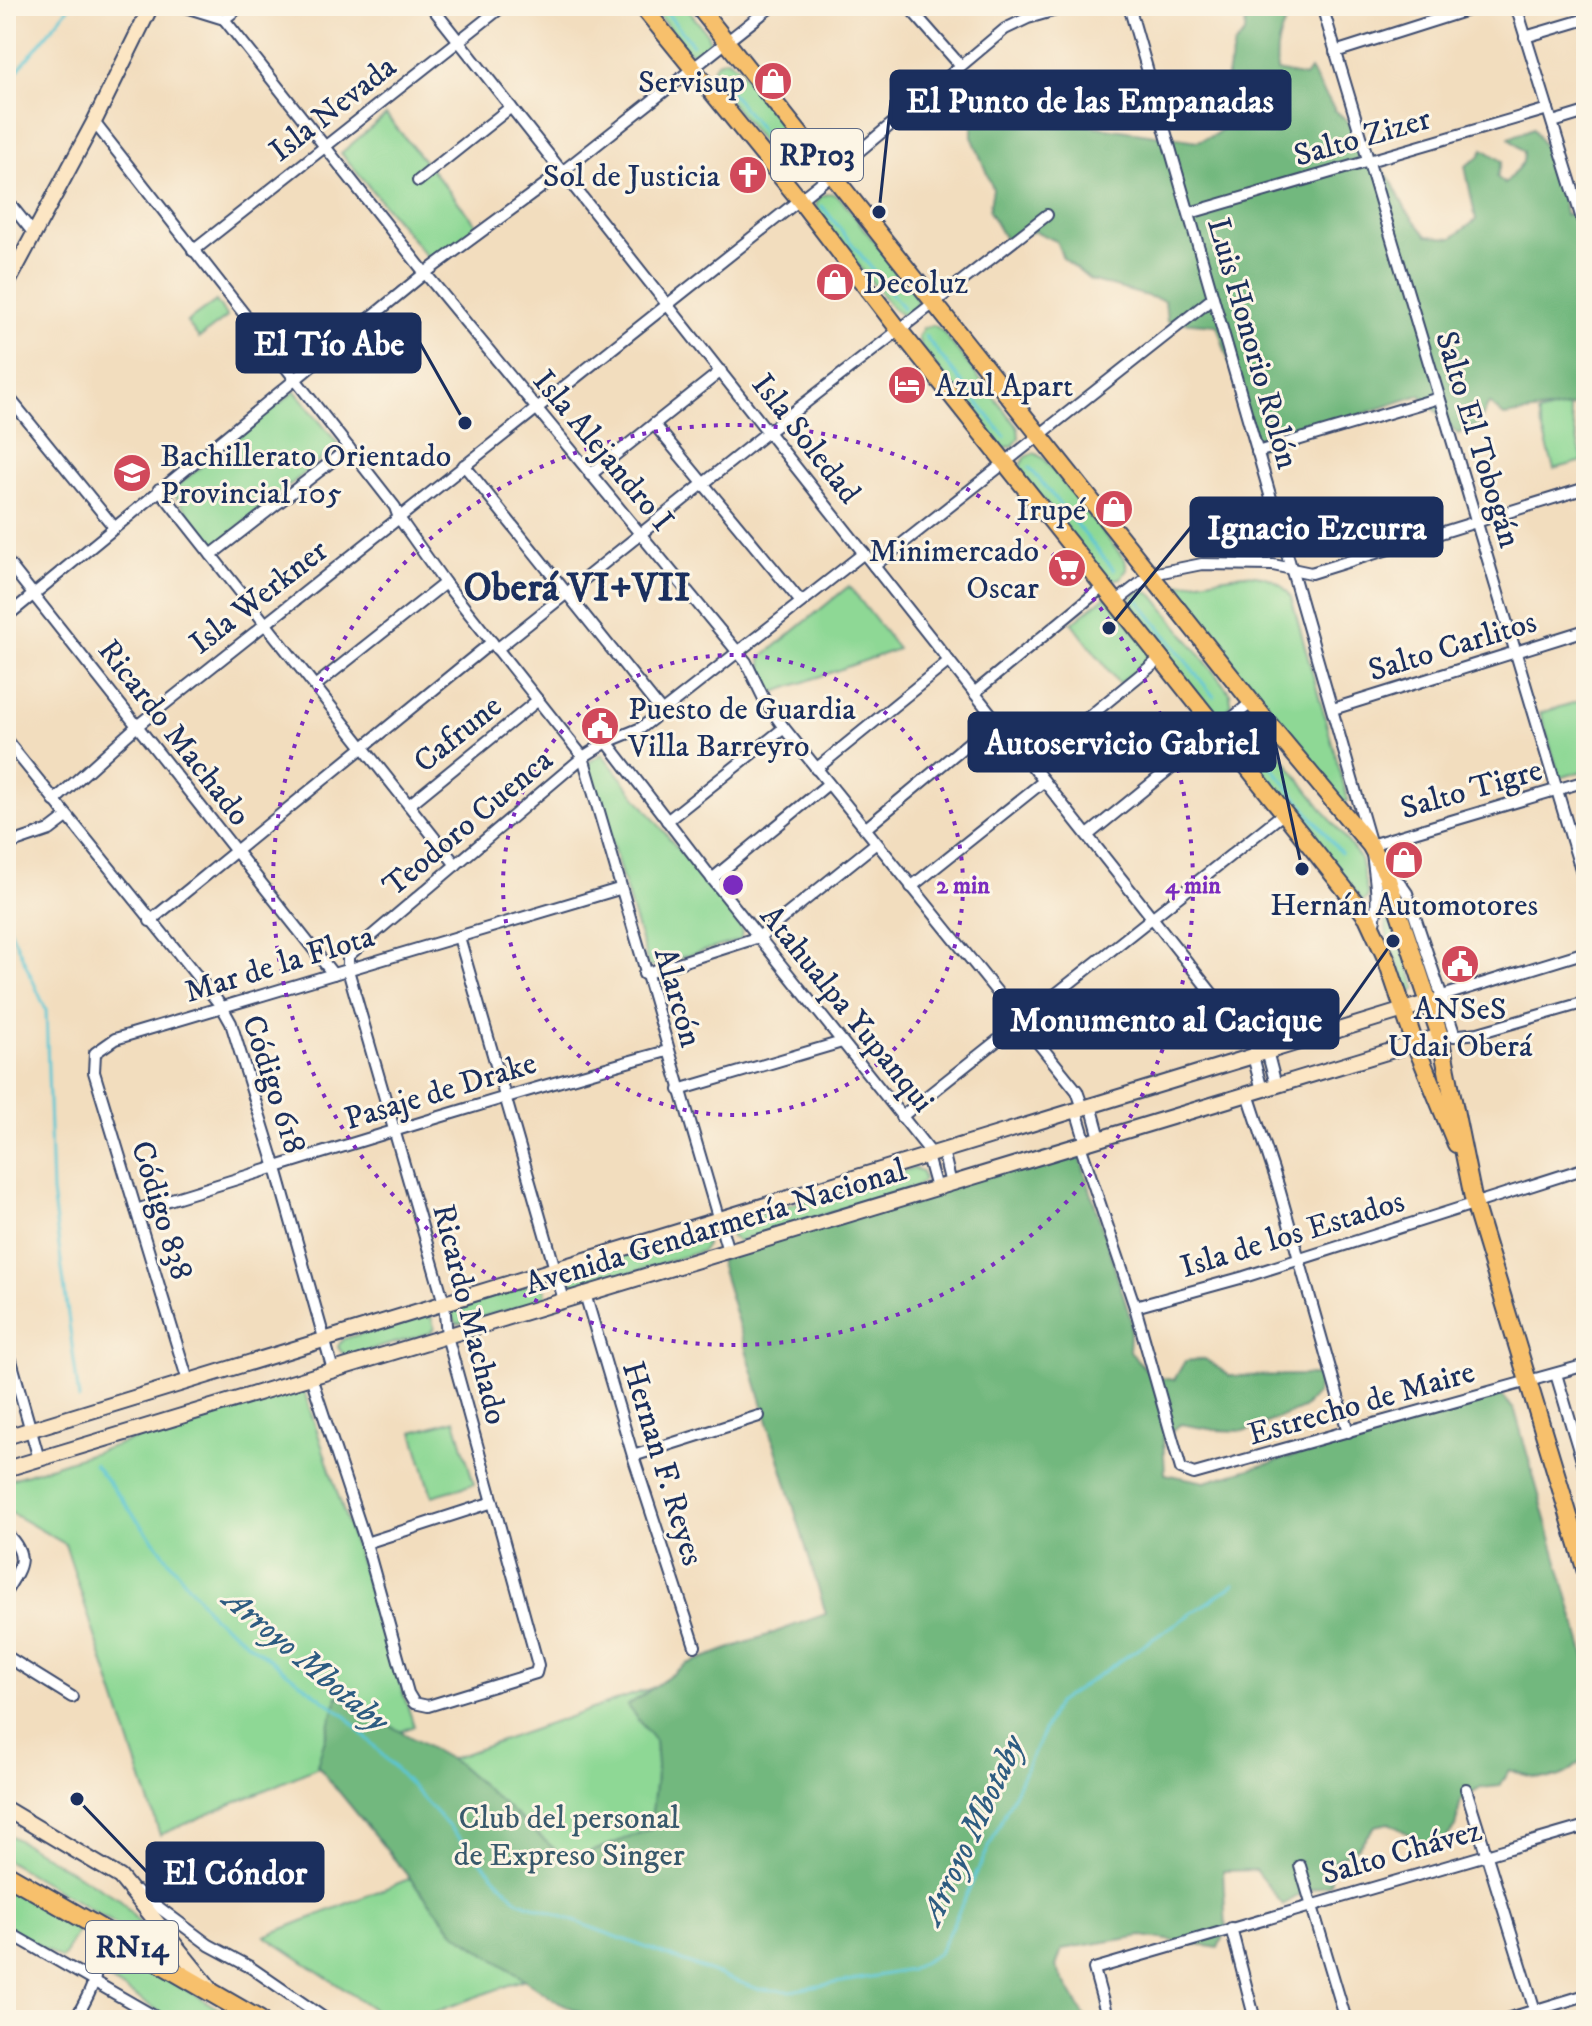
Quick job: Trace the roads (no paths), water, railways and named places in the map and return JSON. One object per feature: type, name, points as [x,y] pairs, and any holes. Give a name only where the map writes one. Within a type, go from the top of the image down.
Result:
[{"type":"highway","name":"RN14","points":[[6,1874],[259,2020]]},
{"type":"main road","name":"RP103","points":[[642,6],[799,199],[900,331],[1373,927],[1469,1180]]},
{"type":"main road","name":"RP103","points":[[698,6],[1252,702],[1370,845],[1436,998],[1448,1036],[1452,1086],[1474,1203],[1586,1572]]},
{"type":"street","points":[[7,283],[94,122],[151,6]]},
{"type":"street","points":[[182,6],[224,19],[241,6]]},
{"type":"street","name":"Isla Soledad","points":[[431,6],[1260,1054]]},
{"type":"street","name":"Isla Nevada","points":[[193,251],[503,6]]},
{"type":"street","points":[[6,617],[425,273],[562,172],[772,6]]},
{"type":"street","points":[[908,6],[960,65]]},
{"type":"street","name":"Isla Werkner","points":[[54,801],[137,726],[832,174],[1005,29],[1028,18],[1070,6]]},
{"type":"street","name":"Luis Honorio Rolón","points":[[1129,6],[1370,845]]},
{"type":"street","name":"Salto El Tobogán","points":[[1322,6],[1586,887]]},
{"type":"street","points":[[1335,52],[1480,6]]},
{"type":"street","points":[[1516,6],[1581,200],[1586,232]]},
{"type":"street","name":"Isla Alejandro I","points":[[224,19],[425,273],[746,662],[764,699],[784,728],[1077,1091],[1089,1142]]},
{"type":"street","points":[[1525,37],[1586,19]]},
{"type":"street","points":[[418,181],[511,107]]},
{"type":"street","name":"Salto Zizer","points":[[1190,213],[1548,109]]},
{"type":"street","points":[[1553,122],[1586,112]]},
{"type":"street","points":[[94,122],[395,507],[399,518],[445,583],[583,757]]},
{"type":"street","points":[[6,199],[34,234]]},
{"type":"street","points":[[150,921],[362,746],[565,594],[1047,215]]},
{"type":"street","points":[[874,566],[1213,298]]},
{"type":"street","points":[[590,475],[721,371]]},
{"type":"street","points":[[6,394],[114,527]]},
{"type":"street","points":[[1257,452],[1439,398]]},
{"type":"street","points":[[654,424],[801,602]]},
{"type":"street","points":[[211,555],[349,448]]},
{"type":"street","points":[[464,465],[662,712]]},
{"type":"street","points":[[1117,601],[1152,574],[1202,564],[1273,565],[1311,573],[1586,488]]},
{"type":"street","points":[[159,489],[456,865]]},
{"type":"street","name":"Teodoro Cuenca","points":[[348,970],[348,956],[583,757],[607,742],[641,728],[864,553]]},
{"type":"street","name":"Ricardo Machado","points":[[6,560],[333,974]]},
{"type":"street","points":[[315,686],[445,583]]},
{"type":"street","points":[[974,693],[1104,586]]},
{"type":"street","name":"Salto Carlitos","points":[[1333,709],[1586,630]]},
{"type":"street","points":[[1031,764],[1161,658]]},
{"type":"street","points":[[816,769],[949,661]]},
{"type":"street","name":"Cafrune","points":[[409,805],[538,700]]},
{"type":"street","points":[[1088,835],[1252,702]]},
{"type":"street","points":[[865,829],[996,720]]},
{"type":"street","points":[[667,821],[784,728]]},
{"type":"street","name":"Código 618","points":[[6,740],[222,1007],[231,1023],[333,1370]]},
{"type":"street","name":"Atahualpa Yupanqui","points":[[607,742],[901,1117],[934,1153]]},
{"type":"street","name":"Alarcón","points":[[583,757],[619,889],[728,1251]]},
{"type":"street","points":[[911,887],[1044,781]]},
{"type":"street","name":"Salto Tigre","points":[[1370,845],[1586,781]]},
{"type":"street","points":[[712,879],[828,784]]},
{"type":"street","points":[[901,1117],[1284,813]]},
{"type":"street","points":[[6,845],[50,830],[67,817]]},
{"type":"street","points":[[644,974],[759,937],[875,844]]},
{"type":"street","points":[[1373,927],[1377,914],[1380,869]]},
{"type":"street","name":"Mar de la Flota","points":[[95,1053],[115,1039],[619,889]]},
{"type":"street","points":[[459,937],[564,1300]]},
{"type":"street","points":[[1436,998],[1586,952]]},
{"type":"street","name":"Ricardo Machado","points":[[348,970],[444,1303],[447,1336],[538,1665],[536,1673],[428,1706],[414,1703],[408,1693],[366,1543]]},
{"type":"street","name":"Avenida Gendarmería Nacional","points":[[6,1437],[1436,998]]},
{"type":"street","points":[[1448,1036],[1478,1033],[1586,1002]]},
{"type":"street","name":"Avenida Gendarmería Nacional","points":[[6,1469],[1448,1036]]},
{"type":"street","points":[[679,1090],[842,1042]]},
{"type":"street","name":"Pasaje de Drake","points":[[136,1210],[506,1095],[667,1051]]},
{"type":"street","name":"Código 838","points":[[95,1053],[94,1072],[188,1381]]},
{"type":"street","points":[[1260,1054],[1262,1090],[1299,1260],[1348,1432]]},
{"type":"street","points":[[1089,1142],[1133,1302]]},
{"type":"street","points":[[934,1153],[951,1184]]},
{"type":"street","points":[[934,1153],[936,1188]]},
{"type":"street","name":"Isla de los Estados","points":[[1133,1302],[1299,1260],[1586,1168]]},
{"type":"street","name":"Hernan F. Reyes","points":[[585,1294],[633,1456],[695,1646]]},
{"type":"street","name":"Estrecho de Maire","points":[[1133,1302],[1181,1469],[1194,1474],[1586,1365]]},
{"type":"street","points":[[6,1343],[39,1459]]},
{"type":"street","points":[[1556,1374],[1586,1474]]},
{"type":"street","points":[[311,1377],[366,1543],[493,1502]]},
{"type":"street","points":[[633,1456],[759,1416]]},
{"type":"street","points":[[6,1533],[21,1552],[22,1565],[6,1591]]},
{"type":"street","points":[[6,1656],[72,1697]]},
{"type":"street","points":[[1466,1789],[1536,2015]]},
{"type":"street","points":[[6,1809],[120,1877],[215,1995]]},
{"type":"street","name":"Salto Chávez","points":[[1108,2020],[1094,1969],[1586,1826]]},
{"type":"street","points":[[1300,1866],[1346,2020]]},
{"type":"street","points":[[127,1884],[209,1945],[250,1967],[327,2020]]},
{"type":"street","points":[[75,2020],[96,1981],[97,1956],[89,1922]]},
{"type":"street","points":[[1231,1928],[1255,2020]]},
{"type":"street","points":[[6,1931],[161,2020]]},
{"type":"street","points":[[1503,2020],[1536,2015],[1586,1995]]},
{"type":"waterway","name":"Arroyo Mbotaby","points":[[6,85],[70,6]]},
{"type":"waterway","points":[[661,6],[693,45]]},
{"type":"waterway","points":[[716,74],[799,177]]},
{"type":"waterway","points":[[822,206],[903,308]]},
{"type":"waterway","points":[[925,336],[1005,437]]},
{"type":"waterway","points":[[1029,467],[1114,570]]},
{"type":"waterway","points":[[1139,601],[1214,697]]},
{"type":"waterway","points":[[1247,736],[1341,853]]},
{"type":"waterway","name":"Arroyo Mbotaby","points":[[6,920],[46,1010],[52,1192],[79,1399]]},
{"type":"waterway","name":"Arroyo Mbotaby","points":[[94,1464],[213,1617],[348,1718],[517,1900],[758,1989],[790,1991],[910,1970],[939,1953],[1057,1703],[1235,1584]]},
{"type":"place","name":"Servisup","points":[[773,81]]},
{"type":"place","name":"Sol de Justicia","points":[[748,175]]},
{"type":"place","name":"El Punto de las Empanadas","points":[[879,212]]},
{"type":"place","name":"Decoluz","points":[[835,282]]},
{"type":"place","name":"Azul Apart","points":[[907,385]]},
{"type":"place","name":"El Tío Abe","points":[[465,423]]},
{"type":"place","name":"Bachillerato Orientado Provincial 105","points":[[132,473]]},
{"type":"place","name":"Irupé","points":[[1114,509]]},
{"type":"place","name":"Minimercado Oscar","points":[[1067,568]]},
{"type":"place","name":"Ignacio Ezcurra","points":[[1109,628]]},
{"type":"place","name":"Puesto de Guardia Villa Barreyro","points":[[600,726]]},
{"type":"place","name":"Hernán Automotores","points":[[1404,860]]},
{"type":"place","name":"Autoservicio Gabriel","points":[[1302,869]]},
{"type":"place","name":"Monumento al Cacique","points":[[1393,941]]},
{"type":"place","name":"ANSeS Udai Oberá","points":[[1460,964]]},
{"type":"place","name":"El Cóndor","points":[[77,1799]]},
{"type":"district","name":"Oberá VI+VII","points":[[577,586]]},
{"type":"park label","name":"Club del personal de Expreso Singer","points":[[569,1836]]}]
